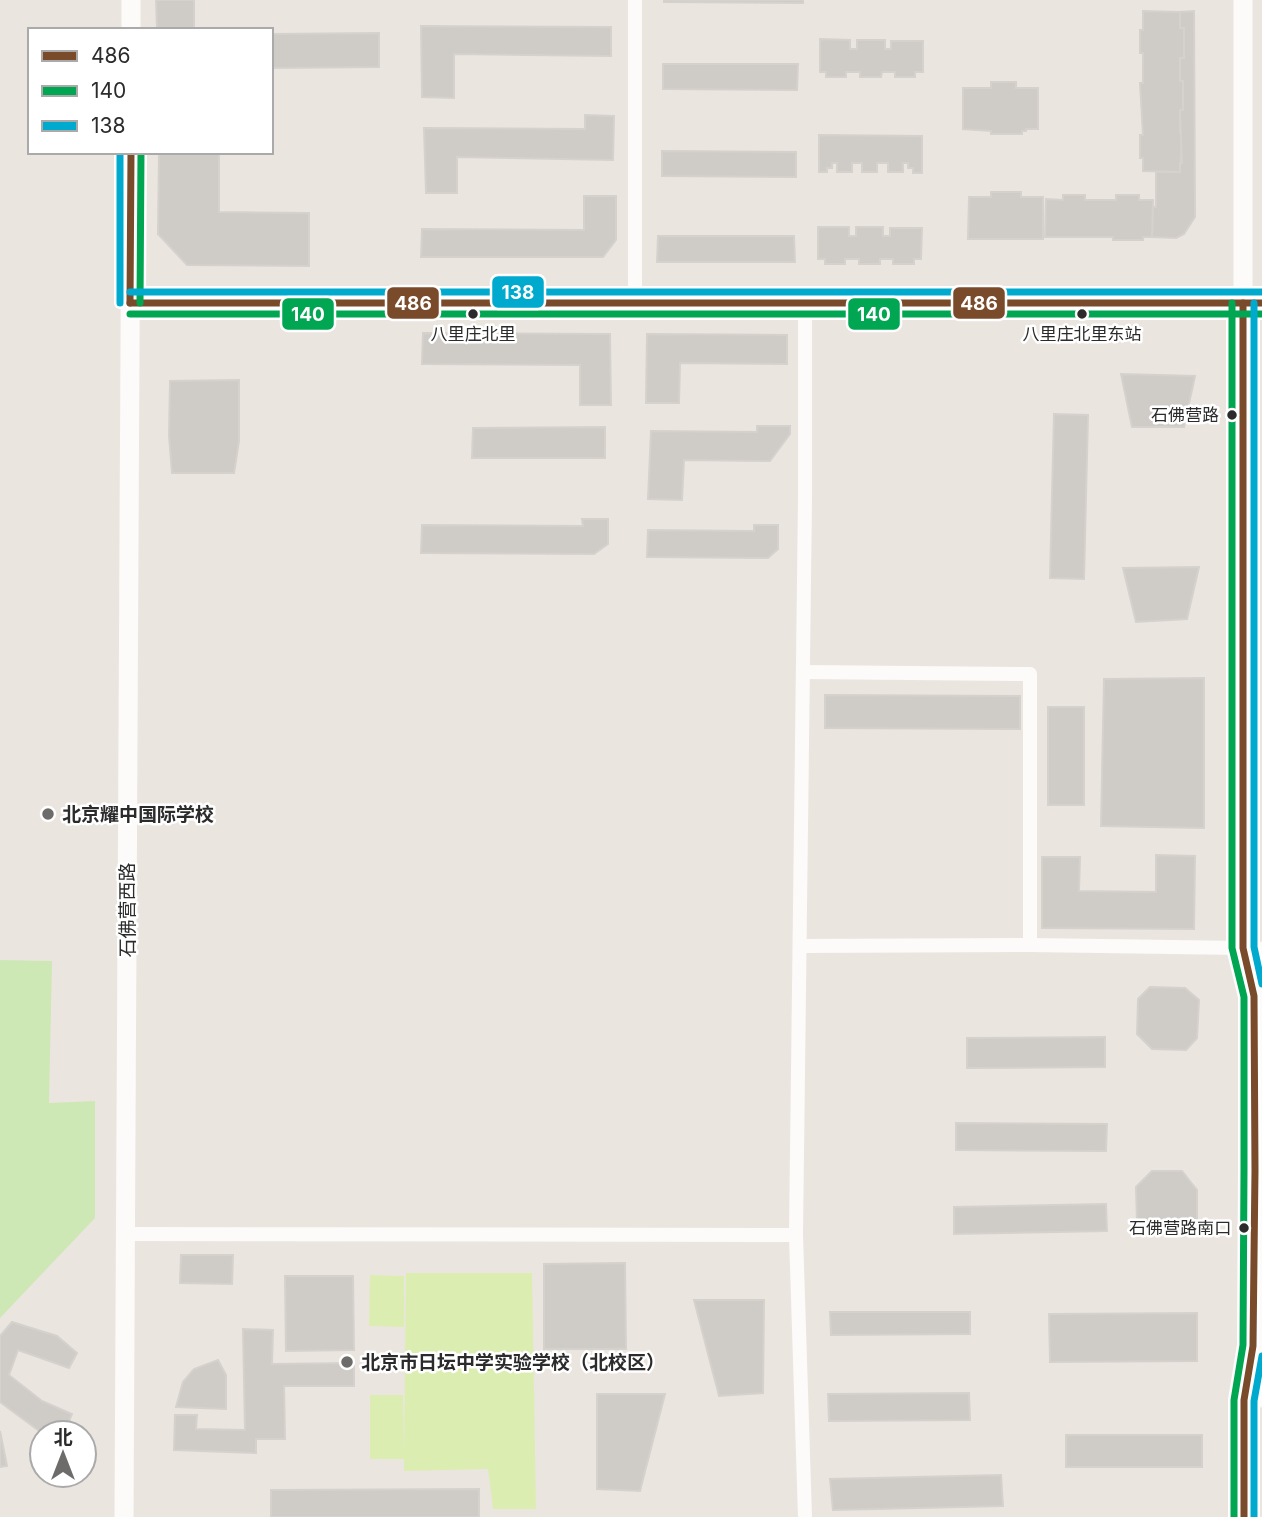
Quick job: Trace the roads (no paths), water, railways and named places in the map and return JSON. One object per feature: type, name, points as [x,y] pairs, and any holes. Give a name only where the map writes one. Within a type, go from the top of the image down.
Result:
[{"type":"street","points":[[131,0],[131,28]]},
{"type":"street","points":[[635,0],[635,303]]},
{"type":"street","points":[[1243,0],[1252,303],[1253,950],[1258,1170],[1253,1346],[1244,1400],[1244,1517]]},
{"type":"street","name":"石佛营西路","points":[[124,1517],[131,154]]},
{"type":"street","points":[[130,303],[1252,303]]},
{"type":"street","points":[[805,303],[796,1235],[805,1517]]},
{"type":"street","points":[[803,671],[1030,674],[1030,944]]},
{"type":"street","points":[[800,946],[1030,944],[1253,950]]},
{"type":"street","points":[[125,1234],[796,1235]]},
{"type":"street","points":[[1253,1346],[1262,1398]]},
{"type":"place","name":"八里庄北里","points":[[473,314]]},
{"type":"place","name":"八里庄北里东站","points":[[1082,314]]},
{"type":"place","name":"石佛营路","points":[[1232,415]]},
{"type":"place","name":"北京耀中国际学校","points":[[48,814]]},
{"type":"place","name":"石佛营路南口","points":[[1244,1228]]},
{"type":"place","name":"北京市日坛中学实验学校（北校区）","points":[[347,1362]]}]
